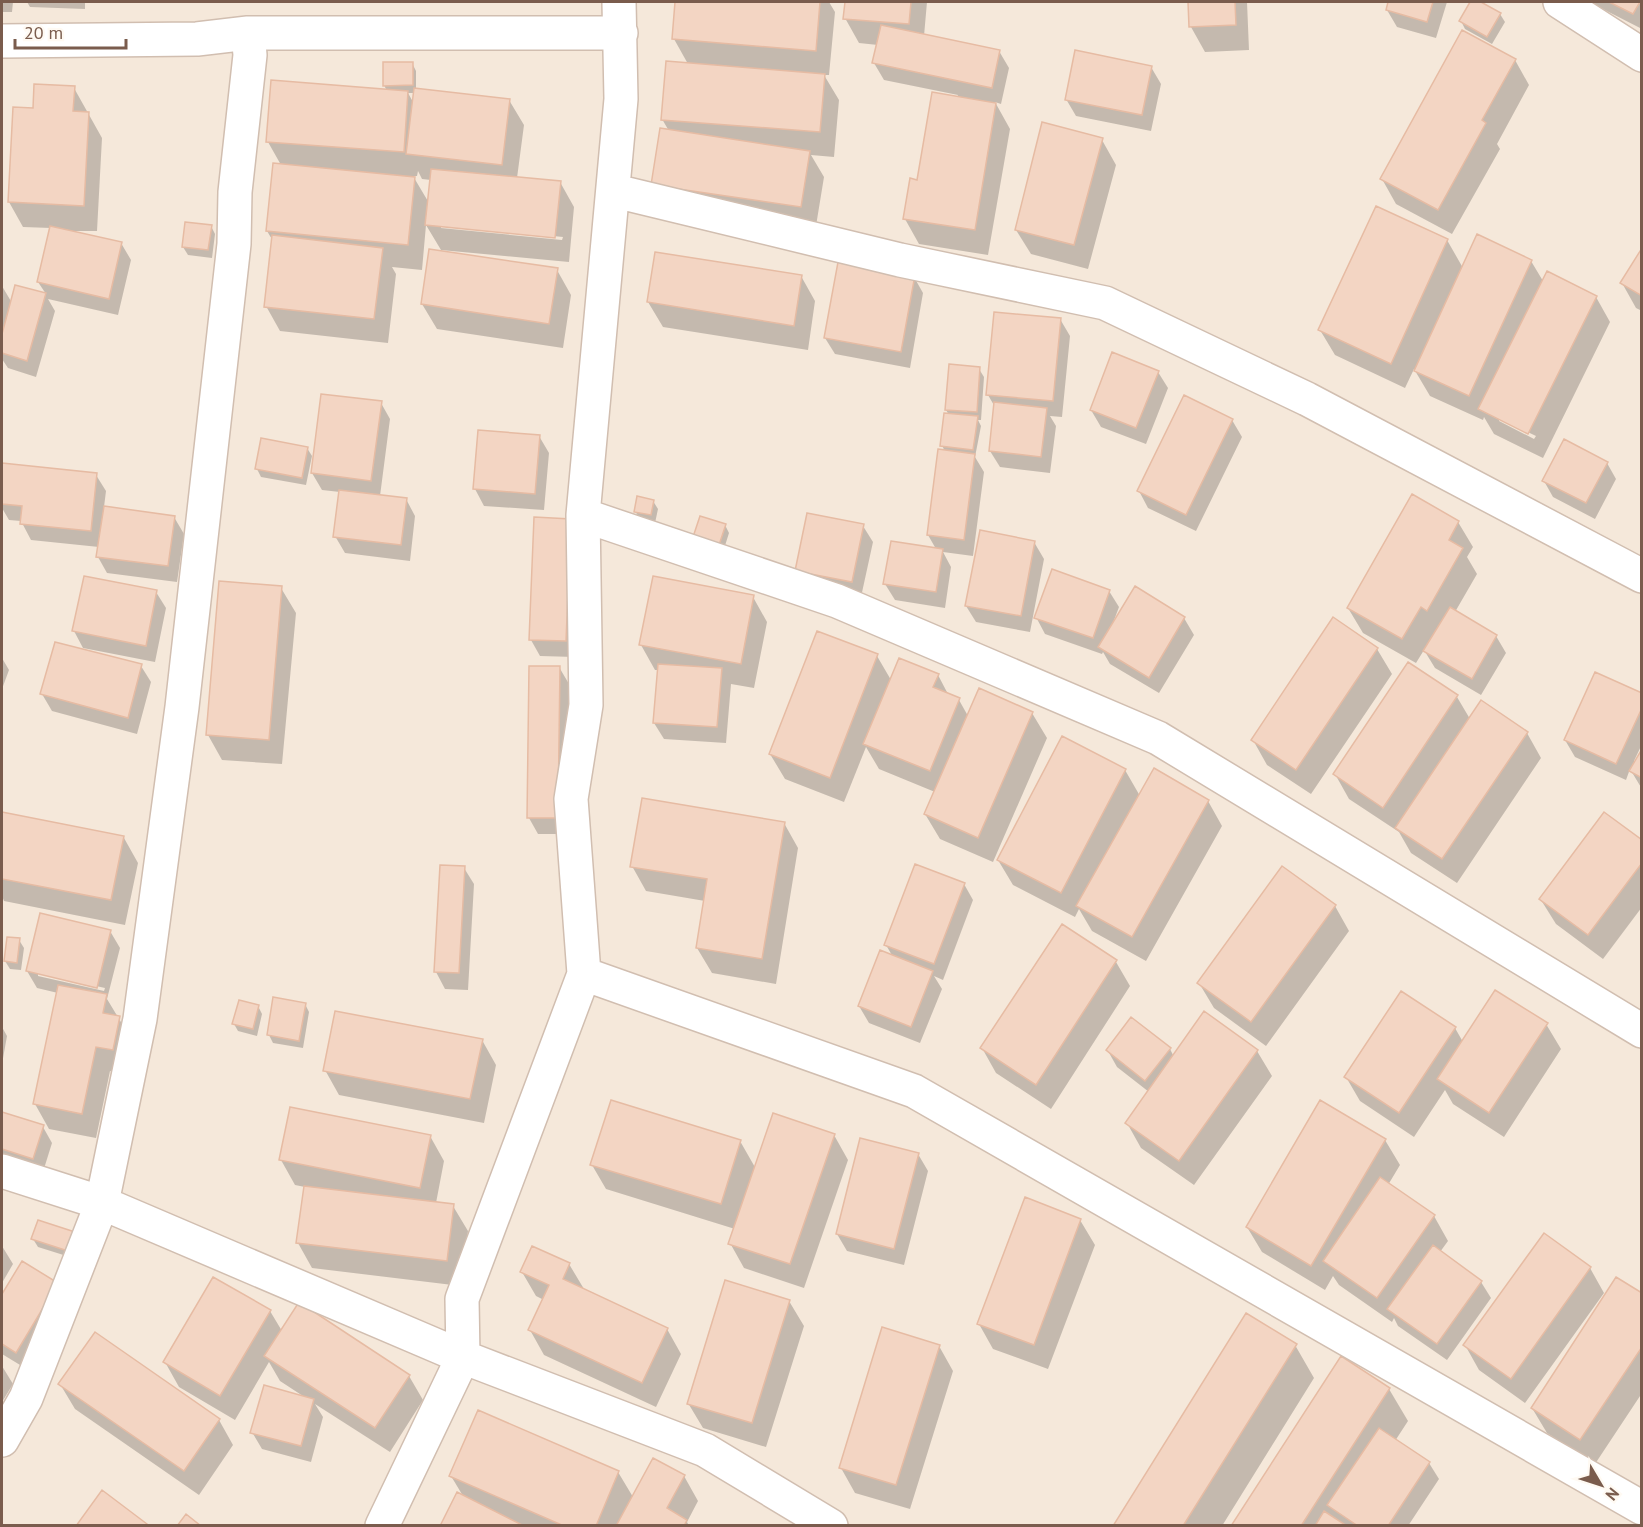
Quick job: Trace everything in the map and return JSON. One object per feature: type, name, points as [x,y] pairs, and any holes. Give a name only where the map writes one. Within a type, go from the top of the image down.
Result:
[{"type":"street","points":[[1560,2],[1641,55]]},
{"type":"street","points":[[2,41],[197,39],[248,33],[620,17],[621,99],[615,192],[583,515],[586,705],[571,799],[584,975],[462,1299],[463,1357],[382,1526]]},
{"type":"street","points":[[2,1440],[26,1398],[102,1203],[140,1019],[182,707],[234,244],[235,192],[250,55],[248,33]]},
{"type":"street","points":[[615,192],[900,260],[1105,303],[1307,399],[1641,576]]},
{"type":"street","points":[[583,515],[837,601],[1158,738],[1641,1031]]},
{"type":"street","points":[[584,975],[914,1090],[1641,1508]]},
{"type":"street","points":[[2,1171],[102,1203],[463,1357],[705,1450],[831,1526]]},
{"type":"shaded area","points":[[2,2],[1641,2],[1641,1525],[2,1525]]},
{"type":"building","points":[[675,2],[820,2],[816,51],[672,39]]},
{"type":"building","points":[[845,2],[911,2],[909,24],[843,19]]},
{"type":"building","points":[[1188,2],[1235,2],[1236,25],[1189,27]]},
{"type":"building","points":[[1388,2],[1433,2],[1427,22],[1386,10]]},
{"type":"building","points":[[1470,2],[1481,2],[1501,13],[1487,37],[1459,21]]},
{"type":"building","points":[[1609,2],[1640,2],[1633,14]]},
{"type":"building","points":[[881,25],[1000,50],[992,88],[872,63]]},
{"type":"building","points":[[1462,30],[1516,59],[1482,120],[1486,123],[1438,210],[1380,179]]},
{"type":"building","points":[[1075,50],[1152,66],[1142,115],[1065,100]]},
{"type":"building","points":[[666,61],[825,74],[820,132],[661,120]]},
{"type":"building","points":[[383,62],[413,62],[413,85],[383,86]]},
{"type":"building","points":[[271,80],[408,91],[404,152],[266,142]]},
{"type":"building","points":[[34,84],[75,86],[73,111],[89,112],[84,206],[8,202],[13,107],[33,108]]},
{"type":"building","points":[[414,88],[510,99],[502,165],[406,154]]},
{"type":"building","points":[[932,92],[996,103],[975,230],[903,219],[910,178],[917,180]]},
{"type":"building","points":[[1042,122],[1103,138],[1074,245],[1015,230]]},
{"type":"building","points":[[660,128],[810,151],[801,207],[651,185]]},
{"type":"building","points":[[273,163],[415,177],[408,245],[266,231]]},
{"type":"building","points":[[431,169],[561,181],[555,238],[425,225]]},
{"type":"building","points":[[1376,206],[1448,239],[1391,364],[1318,330]]},
{"type":"building","points":[[185,222],[212,225],[208,250],[182,247]]},
{"type":"building","points":[[50,226],[122,242],[109,299],[37,282]]},
{"type":"building","points":[[1477,234],[1532,260],[1469,396],[1414,371]]},
{"type":"building","points":[[272,235],[383,248],[374,319],[264,307]]},
{"type":"building","points":[[1642,248],[1642,296],[1620,283]]},
{"type":"building","points":[[429,249],[558,268],[549,324],[421,304]]},
{"type":"building","points":[[655,252],[802,275],[794,326],[647,302]]},
{"type":"building","points":[[838,262],[915,275],[901,352],[824,338]]},
{"type":"building","points":[[1547,271],[1597,296],[1528,434],[1478,409]]},
{"type":"building","points":[[15,285],[46,293],[27,361],[2,353],[2,334]]},
{"type":"building","points":[[994,312],[1061,318],[1053,401],[986,395]]},
{"type":"building","points":[[1112,352],[1159,371],[1136,428],[1090,410]]},
{"type":"building","points":[[949,364],[980,367],[977,412],[945,410]]},
{"type":"building","points":[[321,394],[382,401],[371,481],[311,473]]},
{"type":"building","points":[[1184,395],[1233,419],[1186,515],[1137,491]]},
{"type":"building","points":[[994,402],[1047,408],[1041,457],[989,451]]},
{"type":"building","points":[[944,413],[978,416],[973,450],[940,446]]},
{"type":"building","points":[[478,430],[540,435],[535,494],[473,489]]},
{"type":"building","points":[[261,438],[308,447],[302,478],[255,469]]},
{"type":"building","points":[[1564,439],[1608,462],[1586,503],[1542,481]]},
{"type":"building","points":[[938,449],[975,454],[964,540],[927,535]]},
{"type":"building","points":[[2,463],[97,473],[91,531],[20,524],[22,506],[2,504]]},
{"type":"building","points":[[339,490],[407,498],[401,545],[333,537]]},
{"type":"building","points":[[1412,494],[1459,521],[1449,540],[1463,548],[1427,611],[1421,607],[1402,639],[1347,608]]},
{"type":"building","points":[[637,496],[654,500],[651,515],[634,512]]},
{"type":"building","points":[[104,506],[175,516],[168,566],[96,557]]},
{"type":"building","points":[[807,513],[864,524],[852,582],[795,571]]},
{"type":"building","points":[[700,516],[726,524],[719,545],[693,537]]},
{"type":"building","points":[[534,517],[571,519],[566,641],[529,640]]},
{"type":"building","points":[[980,530],[1035,541],[1021,616],[965,606]]},
{"type":"building","points":[[891,541],[943,549],[936,592],[883,584]]},
{"type":"building","points":[[1052,569],[1110,590],[1093,638],[1034,618]]},
{"type":"building","points":[[84,576],[157,590],[146,646],[72,631]]},
{"type":"building","points":[[653,576],[754,595],[741,664],[639,645]]},
{"type":"building","points":[[219,581],[282,586],[269,740],[206,735]]},
{"type":"building","points":[[1135,586],[1185,617],[1149,678],[1098,647]]},
{"type":"building","points":[[1450,607],[1497,635],[1472,679],[1423,651]]},
{"type":"building","points":[[1333,617],[1378,648],[1296,770],[1251,740]]},
{"type":"building","points":[[817,631],[878,654],[830,778],[769,754]]},
{"type":"building","points":[[55,642],[142,664],[128,718],[40,694]]},
{"type":"building","points":[[899,658],[939,674],[933,687],[960,698],[930,771],[863,744]]},
{"type":"building","points":[[1408,662],[1458,695],[1383,808],[1333,774]]},
{"type":"building","points":[[658,664],[722,668],[717,727],[653,723]]},
{"type":"building","points":[[529,666],[560,666],[558,818],[527,818]]},
{"type":"building","points":[[1595,672],[1642,693],[1642,708],[1616,764],[1564,740]]},
{"type":"building","points":[[979,688],[1033,712],[978,838],[924,814]]},
{"type":"building","points":[[1481,700],[1528,732],[1442,859],[1395,828]]},
{"type":"building","points":[[1062,736],[1126,769],[1061,893],[997,860]]},
{"type":"building","points":[[1642,749],[1642,778],[1629,771]]},
{"type":"building","points":[[1154,768],[1209,800],[1132,937],[1076,906]]},
{"type":"building","points":[[642,798],[785,822],[762,959],[696,948],[707,879],[630,867]]},
{"type":"building","points":[[2,812],[124,836],[111,900],[2,879]]},
{"type":"building","points":[[1604,812],[1642,840],[1642,863],[1588,935],[1539,899]]},
{"type":"building","points":[[915,864],[965,883],[934,964],[884,945]]},
{"type":"building","points":[[440,865],[465,866],[459,973],[434,972]]},
{"type":"building","points":[[1282,866],[1336,905],[1251,1022],[1197,983]]},
{"type":"building","points":[[40,913],[111,930],[97,988],[26,971]]},
{"type":"building","points":[[1062,924],[1117,960],[1036,1085],[980,1048]]},
{"type":"building","points":[[7,937],[20,938],[17,963],[4,961]]},
{"type":"building","points":[[880,950],[933,971],[911,1027],[858,1006]]},
{"type":"building","points":[[58,985],[107,994],[103,1013],[120,1016],[113,1050],[96,1047],[82,1114],[33,1104]]},
{"type":"building","points":[[1495,990],[1548,1023],[1489,1113],[1437,1079]]},
{"type":"building","points":[[1401,991],[1456,1027],[1399,1113],[1344,1077]]},
{"type":"building","points":[[273,997],[306,1003],[299,1041],[267,1035]]},
{"type":"building","points":[[239,1000],[259,1005],[253,1029],[232,1024]]},
{"type":"building","points":[[335,1011],[483,1039],[470,1099],[323,1071]]},
{"type":"building","points":[[1204,1011],[1258,1050],[1179,1161],[1125,1123]]},
{"type":"building","points":[[1131,1017],[1171,1048],[1145,1081],[1106,1050]]},
{"type":"building","points":[[611,1100],[741,1140],[721,1204],[590,1165]]},
{"type":"building","points":[[1320,1100],[1386,1139],[1311,1266],[1246,1227]]},
{"type":"building","points":[[290,1107],[431,1135],[420,1188],[279,1160]]},
{"type":"building","points":[[2,1112],[44,1125],[33,1159],[2,1149]]},
{"type":"building","points":[[773,1113],[835,1134],[790,1264],[728,1244]]},
{"type":"building","points":[[860,1138],[919,1153],[894,1249],[836,1234]]},
{"type":"building","points":[[1380,1177],[1435,1215],[1377,1298],[1323,1261]]},
{"type":"building","points":[[304,1186],[454,1204],[447,1261],[296,1243]]},
{"type":"building","points":[[1025,1197],[1081,1219],[1034,1345],[977,1324]]},
{"type":"building","points":[[38,1220],[75,1232],[68,1251],[31,1239]]},
{"type":"building","points":[[1544,1233],[1591,1267],[1511,1379],[1463,1345]]},
{"type":"building","points":[[1433,1245],[1482,1281],[1437,1344],[1387,1309]]},
{"type":"building","points":[[532,1246],[570,1263],[563,1279],[668,1328],[642,1383],[528,1330],[549,1285],[520,1272]]},
{"type":"building","points":[[22,1261],[58,1283],[16,1353],[2,1344],[2,1294]]},
{"type":"building","points":[[213,1277],[271,1310],[220,1396],[163,1362]]},
{"type":"building","points":[[1616,1277],[1642,1293],[1642,1347],[1580,1440],[1531,1408]]},
{"type":"building","points":[[725,1280],[790,1300],[752,1423],[687,1404]]},
{"type":"building","points":[[299,1302],[410,1375],[375,1428],[264,1356]]},
{"type":"building","points":[[1246,1313],[1297,1344],[1183,1526],[1113,1526]]},
{"type":"building","points":[[882,1327],[940,1345],[896,1485],[839,1468]]},
{"type":"building","points":[[95,1332],[220,1419],[184,1471],[58,1384]]},
{"type":"building","points":[[1341,1356],[1390,1388],[1301,1526],[1231,1526]]},
{"type":"building","points":[[264,1385],[314,1399],[301,1446],[250,1433]]},
{"type":"building","points":[[478,1410],[619,1471],[596,1526],[564,1526],[449,1476]]},
{"type":"building","points":[[1379,1428],[1430,1462],[1388,1526],[1358,1526],[1327,1505]]},
{"type":"building","points":[[653,1458],[685,1475],[667,1508],[687,1520],[684,1526],[616,1526]]},
{"type":"building","points":[[102,1490],[147,1524],[145,1526],[76,1526]]},
{"type":"building","points":[[457,1492],[524,1526],[440,1526]]},
{"type":"building","points":[[1324,1511],[1347,1526],[1315,1526]]},
{"type":"building","points":[[186,1514],[201,1526],[177,1526]]}]
